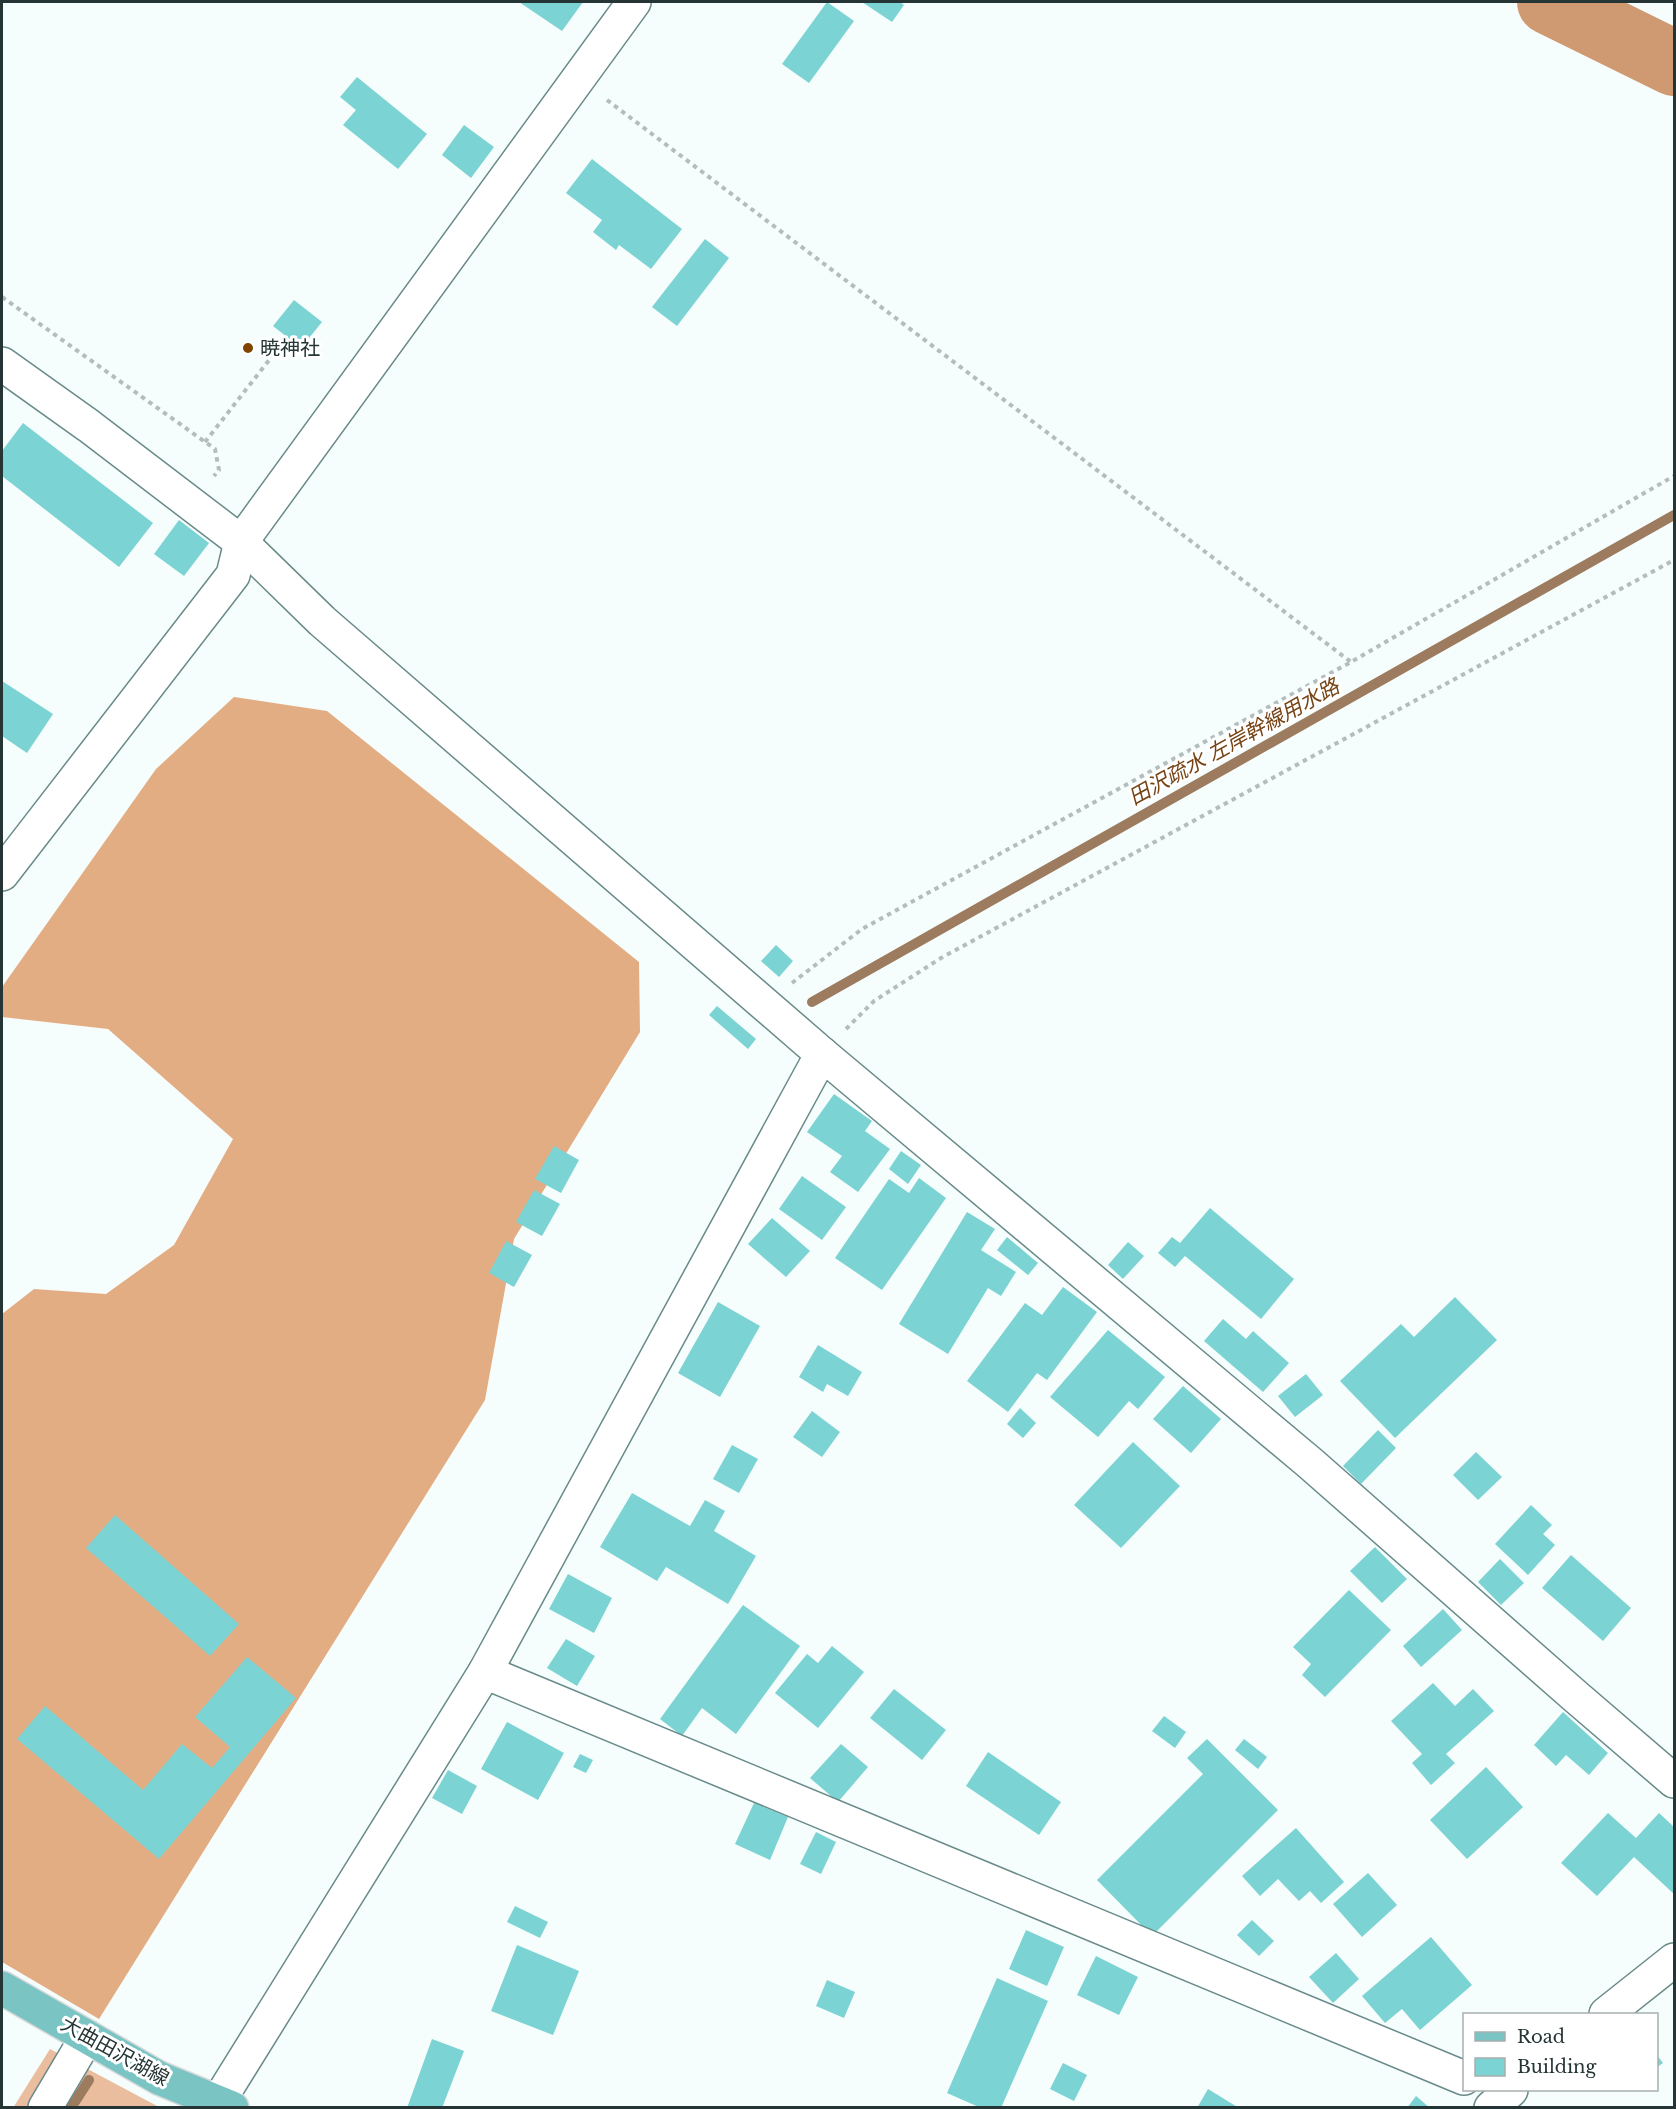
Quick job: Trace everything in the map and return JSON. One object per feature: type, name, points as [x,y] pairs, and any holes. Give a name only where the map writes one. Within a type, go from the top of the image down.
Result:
[{"type":"main road","name":"大曲田沢湖線","points":[[3,1993],[159,2078],[225,2105]]},
{"type":"street","points":[[2,874],[233,575],[241,542],[634,2]]},
{"type":"street","points":[[2,364],[241,542],[322,621],[822,1054],[1310,1463],[1674,1781]]},
{"type":"street","points":[[225,2105],[485,1672],[822,1054]]},
{"type":"street","points":[[485,1672],[1463,2078]]},
{"type":"street","points":[[1607,2013],[1674,1960]]},
{"type":"street","points":[[45,2108],[87,2037]]},
{"type":"path","points":[[578,77],[1351,662]]},
{"type":"path","points":[[2,297],[215,449],[219,470],[192,505]]},
{"type":"path","points":[[205,442],[284,341]]},
{"type":"path","points":[[766,1004],[862,929],[1351,662],[1674,476]]},
{"type":"path","points":[[822,1054],[874,1001],[941,958],[1674,560]]},
{"type":"shaded area","points":[[234,697],[327,711],[639,962],[640,1032],[514,1239],[485,1400],[99,2019],[2,1962],[2,1314],[34,1289],[106,1294],[174,1245],[233,1139],[108,1029],[2,1017],[2,987],[156,769]]},
{"type":"shaded area","points":[[50,2049],[159,2107],[13,2108]]},
{"type":"building","points":[[519,2],[583,2],[562,31]]},
{"type":"building","points":[[827,2],[854,21],[809,83],[782,64]]},
{"type":"building","points":[[862,2],[900,2],[904,5],[892,22]]},
{"type":"building","points":[[357,77],[427,134],[398,169],[343,125],[356,110],[340,97]]},
{"type":"building","points":[[464,125],[494,147],[471,178],[442,155]]},
{"type":"building","points":[[592,159],[682,229],[651,269],[619,245],[616,250],[593,232],[602,220],[566,193]]},
{"type":"building","points":[[705,239],[729,258],[677,326],[652,307]]},
{"type":"building","points":[[294,300],[322,322],[301,348],[273,326]]},
{"type":"building","points":[[23,423],[153,523],[119,567],[2,476],[2,451]]},
{"type":"building","points":[[179,520],[209,543],[184,576],[154,554]]},
{"type":"building","points":[[2,681],[53,714],[27,753],[2,736]]},
{"type":"building","points":[[776,945],[793,961],[779,977],[761,961]]},
{"type":"building","points":[[717,1006],[756,1039],[748,1049],[709,1015]]},
{"type":"building","points":[[834,1094],[872,1121],[865,1131],[890,1149],[858,1192],[830,1172],[842,1156],[807,1132]]},
{"type":"building","points":[[554,1146],[579,1160],[561,1193],[535,1179]]},
{"type":"building","points":[[901,1151],[921,1165],[908,1184],[889,1169]]},
{"type":"building","points":[[802,1176],[846,1207],[822,1240],[779,1209]]},
{"type":"building","points":[[919,1178],[946,1198],[882,1290],[835,1258],[889,1179],[909,1193]]},
{"type":"building","points":[[534,1190],[560,1204],[542,1236],[516,1222]]},
{"type":"building","points":[[1210,1208],[1294,1279],[1261,1319],[1185,1256],[1175,1267],[1158,1253],[1172,1237],[1180,1243]]},
{"type":"building","points":[[967,1212],[995,1229],[981,1250],[1016,1272],[1001,1296],[988,1288],[948,1354],[899,1324]]},
{"type":"building","points":[[772,1218],[810,1251],[786,1277],[748,1244]]},
{"type":"building","points":[[1007,1237],[1038,1263],[1028,1275],[997,1250]]},
{"type":"building","points":[[506,1241],[532,1255],[514,1287],[489,1273]]},
{"type":"building","points":[[1128,1242],[1144,1256],[1123,1279],[1108,1265]]},
{"type":"building","points":[[1063,1287],[1097,1312],[1047,1380],[1037,1373],[1008,1412],[967,1381],[1025,1303],[1042,1315]]},
{"type":"building","points":[[1455,1297],[1497,1340],[1395,1438],[1340,1381],[1401,1324],[1414,1337]]},
{"type":"building","points":[[718,1302],[760,1326],[720,1397],[678,1373]]},
{"type":"building","points":[[1223,1319],[1246,1339],[1253,1331],[1289,1363],[1263,1392],[1204,1341]]},
{"type":"building","points":[[1108,1330],[1165,1377],[1138,1409],[1129,1401],[1098,1437],[1050,1397]]},
{"type":"building","points":[[818,1345],[862,1372],[848,1396],[827,1384],[823,1392],[799,1377]]},
{"type":"building","points":[[1306,1374],[1323,1395],[1295,1417],[1278,1396]]},
{"type":"building","points":[[1183,1386],[1221,1419],[1191,1453],[1153,1419]]},
{"type":"building","points":[[1020,1408],[1036,1423],[1023,1438],[1007,1424]]},
{"type":"building","points":[[812,1411],[840,1432],[822,1457],[793,1437]]},
{"type":"building","points":[[1378,1430],[1396,1448],[1361,1484],[1343,1466]]},
{"type":"building","points":[[1133,1442],[1180,1486],[1121,1548],[1074,1505]]},
{"type":"building","points":[[732,1445],[758,1459],[739,1493],[713,1479]]},
{"type":"building","points":[[1476,1452],[1502,1477],[1478,1500],[1453,1475]]},
{"type":"building","points":[[632,1493],[690,1526],[705,1500],[725,1511],[714,1531],[756,1556],[728,1604],[666,1567],[657,1581],[600,1547]]},
{"type":"building","points":[[1531,1505],[1552,1525],[1543,1534],[1555,1545],[1528,1575],[1495,1544]]},
{"type":"building","points":[[115,1515],[239,1624],[210,1656],[86,1548]]},
{"type":"building","points":[[1375,1547],[1407,1579],[1382,1603],[1350,1571]]},
{"type":"building","points":[[1571,1555],[1631,1608],[1603,1641],[1542,1588]]},
{"type":"building","points":[[1500,1559],[1524,1583],[1501,1605],[1478,1582]]},
{"type":"building","points":[[568,1574],[612,1598],[594,1633],[549,1609]]},
{"type":"building","points":[[1349,1590],[1391,1630],[1325,1697],[1302,1675],[1311,1664],[1293,1647]]},
{"type":"building","points":[[743,1605],[800,1646],[736,1734],[702,1708],[682,1736],[660,1719]]},
{"type":"building","points":[[1443,1609],[1462,1630],[1421,1667],[1403,1646]]},
{"type":"building","points":[[566,1639],[595,1656],[577,1686],[547,1668]]},
{"type":"building","points":[[832,1646],[864,1672],[818,1728],[775,1693],[807,1654],[818,1663]]},
{"type":"building","points":[[247,1657],[296,1698],[159,1859],[17,1739],[45,1706],[143,1790],[182,1744],[212,1768],[230,1747],[195,1717]]},
{"type":"building","points":[[1433,1683],[1455,1706],[1473,1689],[1494,1711],[1446,1754],[1455,1763],[1431,1785],[1412,1763],[1422,1754],[1391,1721]]},
{"type":"building","points":[[894,1689],[946,1730],[922,1760],[870,1718]]},
{"type":"building","points":[[1563,1712],[1608,1753],[1589,1775],[1566,1755],[1556,1766],[1534,1745]]},
{"type":"building","points":[[1164,1716],[1186,1732],[1175,1748],[1152,1731]]},
{"type":"building","points":[[507,1722],[564,1753],[538,1800],[481,1769]]},
{"type":"building","points":[[1207,1739],[1278,1810],[1152,1936],[1097,1880],[1203,1774],[1187,1758]]},
{"type":"building","points":[[1244,1739],[1267,1757],[1258,1769],[1235,1750]]},
{"type":"building","points":[[841,1744],[868,1767],[838,1802],[810,1778]]},
{"type":"building","points":[[988,1752],[1061,1802],[1039,1835],[966,1786]]},
{"type":"building","points":[[580,1754],[593,1760],[586,1773],[573,1767]]},
{"type":"building","points":[[1486,1767],[1523,1807],[1467,1859],[1430,1820]]},
{"type":"building","points":[[448,1770],[477,1786],[462,1814],[432,1798]]},
{"type":"building","points":[[754,1803],[788,1817],[770,1860],[735,1844]]},
{"type":"building","points":[[1608,1813],[1636,1838],[1659,1813],[1674,1827],[1674,1894],[1634,1857],[1597,1896],[1561,1863]]},
{"type":"building","points":[[1296,1828],[1344,1882],[1321,1903],[1310,1891],[1299,1901],[1278,1879],[1260,1896],[1242,1876]]},
{"type":"building","points":[[816,1832],[836,1842],[821,1874],[800,1864]]},
{"type":"building","points":[[1368,1873],[1397,1905],[1362,1937],[1333,1904]]},
{"type":"building","points":[[515,1906],[548,1922],[540,1938],[507,1922]]},
{"type":"building","points":[[1252,1920],[1274,1941],[1259,1956],[1237,1935]]},
{"type":"building","points":[[1026,1930],[1064,1947],[1047,1986],[1009,1969]]},
{"type":"building","points":[[1431,1937],[1472,1985],[1420,2030],[1402,2009],[1385,2023],[1362,1996]]},
{"type":"building","points":[[517,1945],[579,1971],[553,2035],[491,2011]]},
{"type":"building","points":[[1336,1953],[1359,1979],[1333,2003],[1309,1977]]},
{"type":"building","points":[[1096,1956],[1138,1977],[1119,2015],[1077,1995]]},
{"type":"building","points":[[997,1978],[1048,2001],[1001,2108],[981,2108],[947,2093]]},
{"type":"building","points":[[827,1980],[855,1992],[844,2018],[816,2006]]},
{"type":"building","points":[[432,2039],[464,2051],[442,2108],[407,2108]]},
{"type":"building","points":[[1658,2057],[1663,2063],[1658,2067]]},
{"type":"building","points":[[1063,2063],[1087,2075],[1074,2101],[1050,2089]]},
{"type":"building","points":[[1208,2089],[1239,2108],[1197,2108]]},
{"type":"building","points":[[1416,2096],[1430,2108],[1407,2108]]},
{"type":"waterway","points":[[1550,2],[1674,63]]},
{"type":"waterway","name":"田沢疏水 左岸幹線用水路","points":[[812,1002],[1674,515]]},
{"type":"waterway","name":"田沢疏水 左岸幹線用水路","points":[[71,2108],[89,2080]]},
{"type":"place","name":"暁神社","points":[[248,348]]}]
